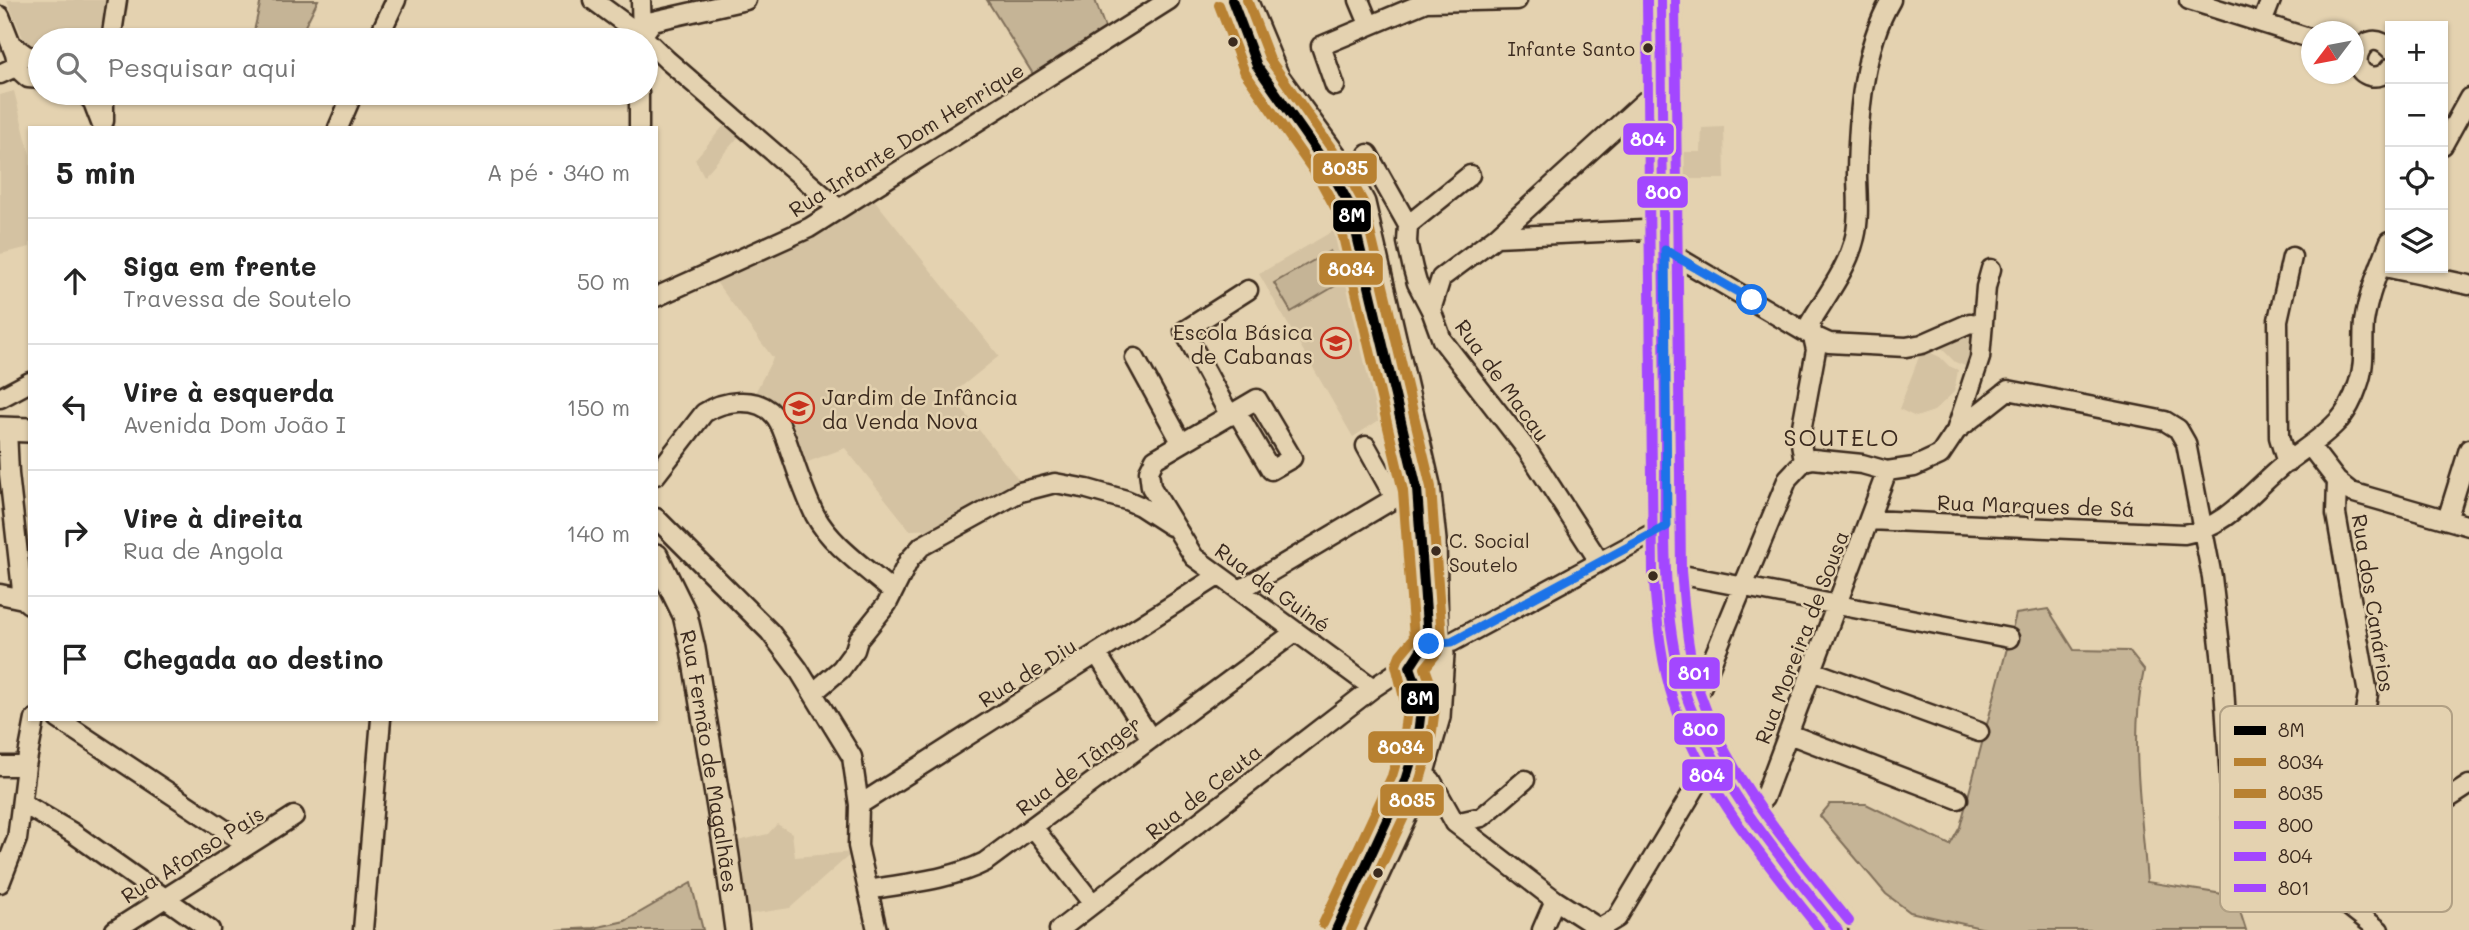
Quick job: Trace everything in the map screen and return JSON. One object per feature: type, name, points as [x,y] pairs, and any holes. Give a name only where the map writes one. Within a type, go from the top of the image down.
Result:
[{"type":"main road","points":[[1232,0],[1257,66],[1332,173],[1350,206],[1417,489],[1427,629],[1438,717],[1422,774],[1351,930]]},
{"type":"main road","points":[[1245,0],[1277,77],[1347,173],[1363,203],[1429,485],[1434,540],[1430,654],[1417,743],[1405,781],[1336,930]]},
{"type":"main road","points":[[3,429],[28,430]]},
{"type":"main road","name":"Rua Fernão de Magalhães","points":[[658,560],[685,615],[694,649],[737,930]]},
{"type":"street","points":[[113,28],[117,0]]},
{"type":"street","points":[[383,28],[396,0]]},
{"type":"street","points":[[593,0],[629,28]]},
{"type":"street","points":[[642,0],[642,28]]},
{"type":"street","points":[[648,28],[653,21],[746,0]]},
{"type":"street","name":"Rua Infante Dom Henrique","points":[[658,297],[809,228],[1169,0]]},
{"type":"street","points":[[1359,0],[1369,24]]},
{"type":"street","points":[[1335,86],[1321,46],[1426,2],[1517,0]]},
{"type":"street","points":[[1661,0],[1667,572],[1677,660],[1688,699],[1716,765],[1747,813],[1838,930]]},
{"type":"street","points":[[1804,461],[1800,437],[1816,350],[1810,323],[1849,257],[1856,235],[1858,142],[1867,69],[1878,22],[1891,0]]},
{"type":"street","points":[[2189,0],[2301,35]]},
{"type":"street","points":[[2262,23],[2271,0]]},
{"type":"street","points":[[0,16],[27,63],[0,75]]},
{"type":"street","points":[[2364,45],[2371,41],[2381,41],[2385,45]]},
{"type":"street","points":[[658,52],[839,209]]},
{"type":"street","points":[[2364,74],[2371,77],[2385,74]]},
{"type":"street","points":[[1413,269],[1427,279],[1441,278],[1496,237],[1645,101],[1661,97]]},
{"type":"street","points":[[2448,136],[2469,98]]},
{"type":"street","points":[[94,105],[103,126]]},
{"type":"street","points":[[104,105],[104,126]]},
{"type":"street","points":[[339,126],[348,105]]},
{"type":"street","points":[[639,105],[639,126]]},
{"type":"street","points":[[1368,153],[1408,225],[1407,242],[1413,269],[1431,310]]},
{"type":"street","points":[[1408,225],[1470,175]]},
{"type":"street","points":[[1535,200],[1532,216],[1540,233]]},
{"type":"street","points":[[1496,237],[1665,229]]},
{"type":"street","points":[[1665,250],[1814,336],[1829,342],[1906,347],[1922,344],[1970,323],[1983,325]]},
{"type":"street","points":[[2202,531],[2224,518],[2339,421],[2358,388],[2364,364],[2364,322],[2385,254]]},
{"type":"street","points":[[2287,463],[2278,437],[2277,320],[2292,257]]},
{"type":"street","points":[[2380,266],[2469,285]]},
{"type":"street","points":[[1688,699],[1700,690],[1788,478],[1804,461],[1813,459],[1850,463],[1887,471],[1914,467],[1940,455],[1956,431],[1980,358],[1986,312],[1986,287],[1991,269]]},
{"type":"street","name":"Rua de Macau","points":[[1441,278],[1431,310],[1443,340],[1528,451],[1599,561]]},
{"type":"street","points":[[1135,358],[1181,442],[1233,414],[1184,331],[1248,290]]},
{"type":"street","points":[[0,398],[28,383]]},
{"type":"street","points":[[1956,431],[2008,390],[2165,421],[2178,429],[2186,443],[2212,577],[2225,706]]},
{"type":"street","points":[[658,472],[704,413],[713,407],[735,402],[752,403],[765,409],[774,415],[782,429],[816,516],[836,542],[892,591]]},
{"type":"street","points":[[0,594],[26,602],[3,429]]},
{"type":"street","name":"Rua da Guiné","points":[[1181,442],[1155,459],[1149,471],[1151,487],[1194,557],[1373,688]]},
{"type":"street","points":[[1240,590],[1395,498],[1366,446]]},
{"type":"street","points":[[2310,446],[2337,481],[2351,492],[2469,526]]},
{"type":"street","points":[[2447,520],[2469,449]]},
{"type":"street","name":"Rua Moreira de Sousa","points":[[1747,813],[1764,798],[1887,471]]},
{"type":"street","name":"Rua dos Canários","points":[[2337,481],[2336,514],[2368,695],[2366,706]]},
{"type":"street","points":[[813,693],[841,669],[887,604],[909,560],[922,546],[1020,492],[1055,483],[1126,500],[1174,528]]},
{"type":"street","points":[[658,520],[770,632],[813,693],[852,757],[859,805],[858,846],[877,930]]},
{"type":"street","name":"Rua Marques de Sá","points":[[1869,520],[2184,534],[2202,531]]},
{"type":"street","name":"Rua de Ceuta","points":[[1059,930],[1373,688],[1430,654],[1667,526]]},
{"type":"street","points":[[1667,572],[2009,639]]},
{"type":"street","name":"Rua de Diu","points":[[859,805],[1218,576]]},
{"type":"street","name":"Rua de Tânger","points":[[868,890],[974,868],[985,862],[1295,632]]},
{"type":"street","points":[[1097,654],[1151,739]]},
{"type":"street","points":[[1812,671],[1979,732]]},
{"type":"street","points":[[0,883],[17,839],[35,721]]},
{"type":"street","points":[[61,721],[248,845]]},
{"type":"street","points":[[363,930],[381,721]]},
{"type":"street","points":[[1789,734],[1958,799]]},
{"type":"street","points":[[1422,774],[1431,780],[1455,823],[1555,900],[1594,925],[1602,927],[1617,918],[1704,773],[1716,765]]},
{"type":"street","points":[[0,766],[26,766]]},
{"type":"street","points":[[1455,823],[1482,817],[1525,780]]},
{"type":"street","points":[[2452,796],[2469,785]]},
{"type":"street","points":[[22,803],[73,833],[210,930]]},
{"type":"street","name":"Rua Afonso Pais","points":[[115,930],[294,816]]},
{"type":"street","points":[[1032,827],[1093,904]]},
{"type":"street","points":[[1542,930],[1555,900]]},
{"type":"street","points":[[2356,912],[2379,930]]},
{"type":"shaded area","points":[[7,0],[110,0],[108,17],[103,28],[28,28],[28,50]]},
{"type":"shaded area","points":[[261,0],[318,0],[304,28],[255,28]]},
{"type":"shaded area","points":[[987,0],[1095,0],[1105,28],[1033,74]]},
{"type":"shaded area","points":[[14,91],[28,147],[28,247],[0,254],[0,95]]},
{"type":"shaded area","points":[[727,122],[741,134],[704,176],[695,159]]},
{"type":"shaded area","points":[[1724,127],[1725,179],[1671,179],[1670,152],[1701,152],[1702,128]]},
{"type":"shaded area","points":[[873,198],[999,356],[951,395],[1023,485],[945,529],[910,530],[845,448],[805,463],[794,426],[783,406],[766,394],[755,393],[773,358],[713,278],[796,241]]},
{"type":"shaded area","name":"Escola Básica de Cabanas","points":[[1345,224],[1390,413],[1353,437],[1259,274]]},
{"type":"shaded area","points":[[1330,251],[1347,279],[1291,312],[1274,283]]},
{"type":"shaded area","points":[[1966,330],[1974,332],[1970,368],[1955,362],[1938,345]]},
{"type":"shaded area","points":[[1922,349],[1940,357],[1958,370],[1954,392],[1934,411],[1916,417],[1899,409]]},
{"type":"shaded area","points":[[2048,609],[2074,650],[2129,651],[2144,670],[2137,721],[2137,748],[2147,882],[2220,894],[2220,912],[2240,912],[2246,930],[1990,930],[1910,912],[1886,894],[1820,816],[1830,804],[1866,804],[1950,845],[1960,827],[2016,614]]},
{"type":"shaded area","points":[[777,824],[792,833],[795,857],[853,852],[790,908],[750,914],[747,911],[740,921],[729,843],[768,834]]},
{"type":"shaded area","points":[[691,883],[703,930],[556,930],[594,928],[625,921]]},
{"type":"transit line","name":"8M","points":[[1232,0],[1257,66],[1332,173],[1350,206],[1417,489],[1428,639],[1410,667],[1419,693],[1421,710],[1417,742],[1405,781],[1336,930]]},
{"type":"transit line","name":"8035","points":[[1247,0],[1270,60],[1343,165],[1363,202],[1431,487],[1442,639],[1437,653],[1425,668],[1433,690],[1435,708],[1430,746],[1418,787],[1351,930]]},
{"type":"transit line","name":"804","points":[[1647,0],[1653,572],[1662,655],[1674,703],[1702,765],[1737,822],[1820,930]]},
{"type":"transit line","name":"800","points":[[1661,0],[1665,527],[1668,600],[1678,669],[1701,733],[1734,793],[1838,930]]},
{"type":"transit line","name":"801","points":[[1675,0],[1681,571],[1692,663],[1712,725],[1745,785],[1785,841],[1849,921]]},
{"type":"transit line","name":"8034","points":[[1219,5],[1245,73],[1320,180],[1337,211],[1403,491],[1414,638],[1400,655],[1396,665],[1407,710],[1403,739],[1392,776],[1323,924]]},
{"type":"place","name":"Infante Santo","points":[[1648,48]]},
{"type":"place","name":"Escola Básica de Cabanas","points":[[1336,343]]},
{"type":"place","name":"Jardim de Infância da Venda Nova","points":[[799,408]]},
{"type":"place","name":"C. Social Soutelo","points":[[1436,551]]},
{"type":"district","name":"SOUTELO","points":[[1842,437]]},
{"type":"route","points":[[1429,644],[1452,642],[1667,526],[1665,250],[1752,300]]}]
